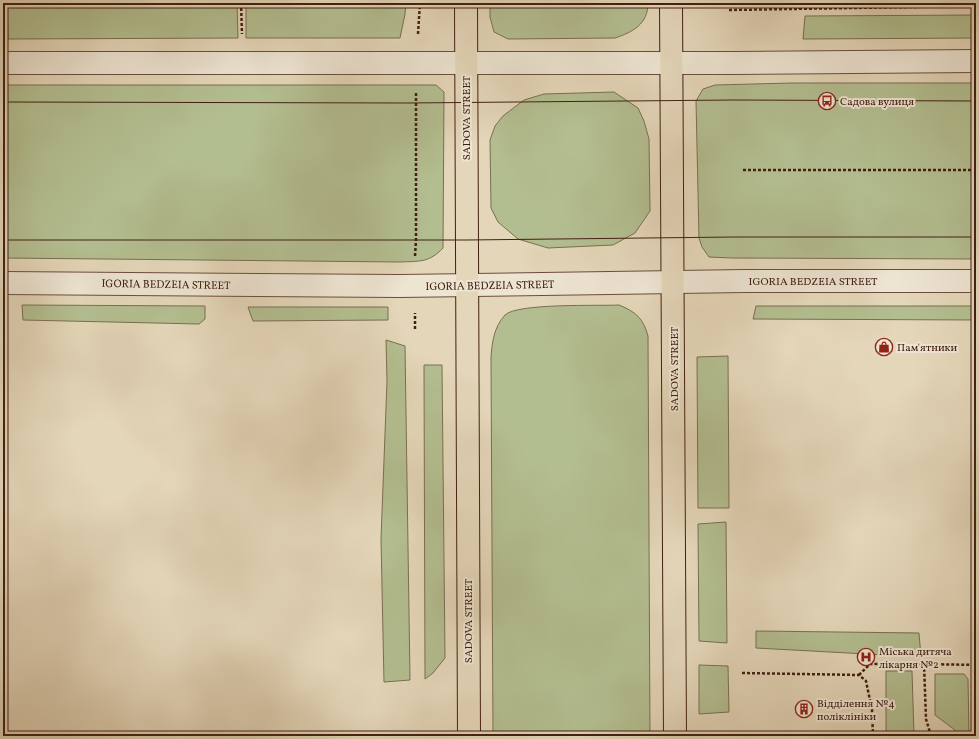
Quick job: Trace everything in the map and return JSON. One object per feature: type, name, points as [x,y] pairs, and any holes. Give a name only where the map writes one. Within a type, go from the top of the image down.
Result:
[{"type":"main road","name":"SADOVA STREET","points":[[466,3],[468,736]]},
{"type":"main road","name":"SADOVA STREET","points":[[671,3],[675,736]]},
{"type":"street","points":[[3,63],[671,63],[976,61]]},
{"type":"street","name":"IGORIA BEDZEIA STREET","points":[[3,283],[414,286],[673,282],[976,281]]},
{"type":"path","points":[[4,3],[4,37]]},
{"type":"path","points":[[241,3],[242,35]]},
{"type":"path","points":[[415,329],[414,286],[416,240],[417,62],[420,3]]},
{"type":"path","points":[[799,9],[802,3]]},
{"type":"path","points":[[729,10],[976,6]]},
{"type":"path","points":[[743,170],[976,170]]},
{"type":"path","points":[[859,675],[870,664],[976,665]]},
{"type":"path","points":[[924,664],[926,719],[931,736]]},
{"type":"path","points":[[742,673],[859,675],[866,681],[872,710],[873,736]]},
{"type":"green space","points":[[7,3],[237,3],[238,38],[8,39]]},
{"type":"green space","points":[[246,3],[406,3],[400,38],[246,38]]},
{"type":"green space","points":[[490,3],[648,3],[642,22],[628,33],[615,38],[508,39],[494,32],[490,17]]},
{"type":"green space","points":[[976,15],[976,38],[803,39],[805,16]]},
{"type":"green space","points":[[792,83],[976,83],[976,259],[709,257],[702,247],[699,238],[696,101],[703,89],[715,85]]},
{"type":"green space","points":[[3,85],[436,85],[444,92],[443,248],[428,259],[400,262],[3,258]]},
{"type":"green space","points":[[614,92],[638,108],[644,121],[649,139],[650,211],[635,233],[613,245],[548,248],[518,239],[498,222],[491,208],[490,140],[495,126],[503,116],[524,100],[544,94]]},
{"type":"green space","points":[[22,305],[205,306],[205,319],[199,324],[23,320]]},
{"type":"green space","points":[[619,305],[638,316],[644,325],[648,336],[650,736],[493,736],[491,358],[494,335],[501,320],[505,315],[513,311],[541,307]]},
{"type":"green space","points":[[756,306],[976,306],[976,320],[753,319]]},
{"type":"green space","points":[[248,307],[388,307],[388,320],[253,321]]},
{"type":"green space","points":[[386,340],[405,346],[410,680],[384,682],[381,539],[387,381]]},
{"type":"green space","points":[[728,356],[729,508],[698,508],[697,357]]},
{"type":"green space","points":[[424,365],[442,365],[445,658],[433,673],[425,679]]},
{"type":"green space","points":[[726,522],[727,643],[699,641],[698,524]]},
{"type":"green space","points":[[756,631],[919,633],[921,657],[756,648]]},
{"type":"green space","points":[[699,665],[728,666],[729,712],[699,714]]},
{"type":"green space","points":[[886,671],[912,671],[914,736],[886,736]]},
{"type":"green space","points":[[935,674],[964,674],[968,679],[969,736],[956,736],[955,730],[935,715]]},
{"type":"tram line","points":[[3,102],[408,103],[733,100],[976,101]]},
{"type":"tram line","points":[[3,240],[467,240],[734,237],[976,237]]},
{"type":"place","name":"Садова вулиця","points":[[827,101]]},
{"type":"place","name":"Пам'ятники","points":[[884,347]]},
{"type":"place","name":"Міська дитяча лікарня №2","points":[[866,657]]},
{"type":"place","name":"Відділення №4 поліклініки","points":[[804,709]]}]
